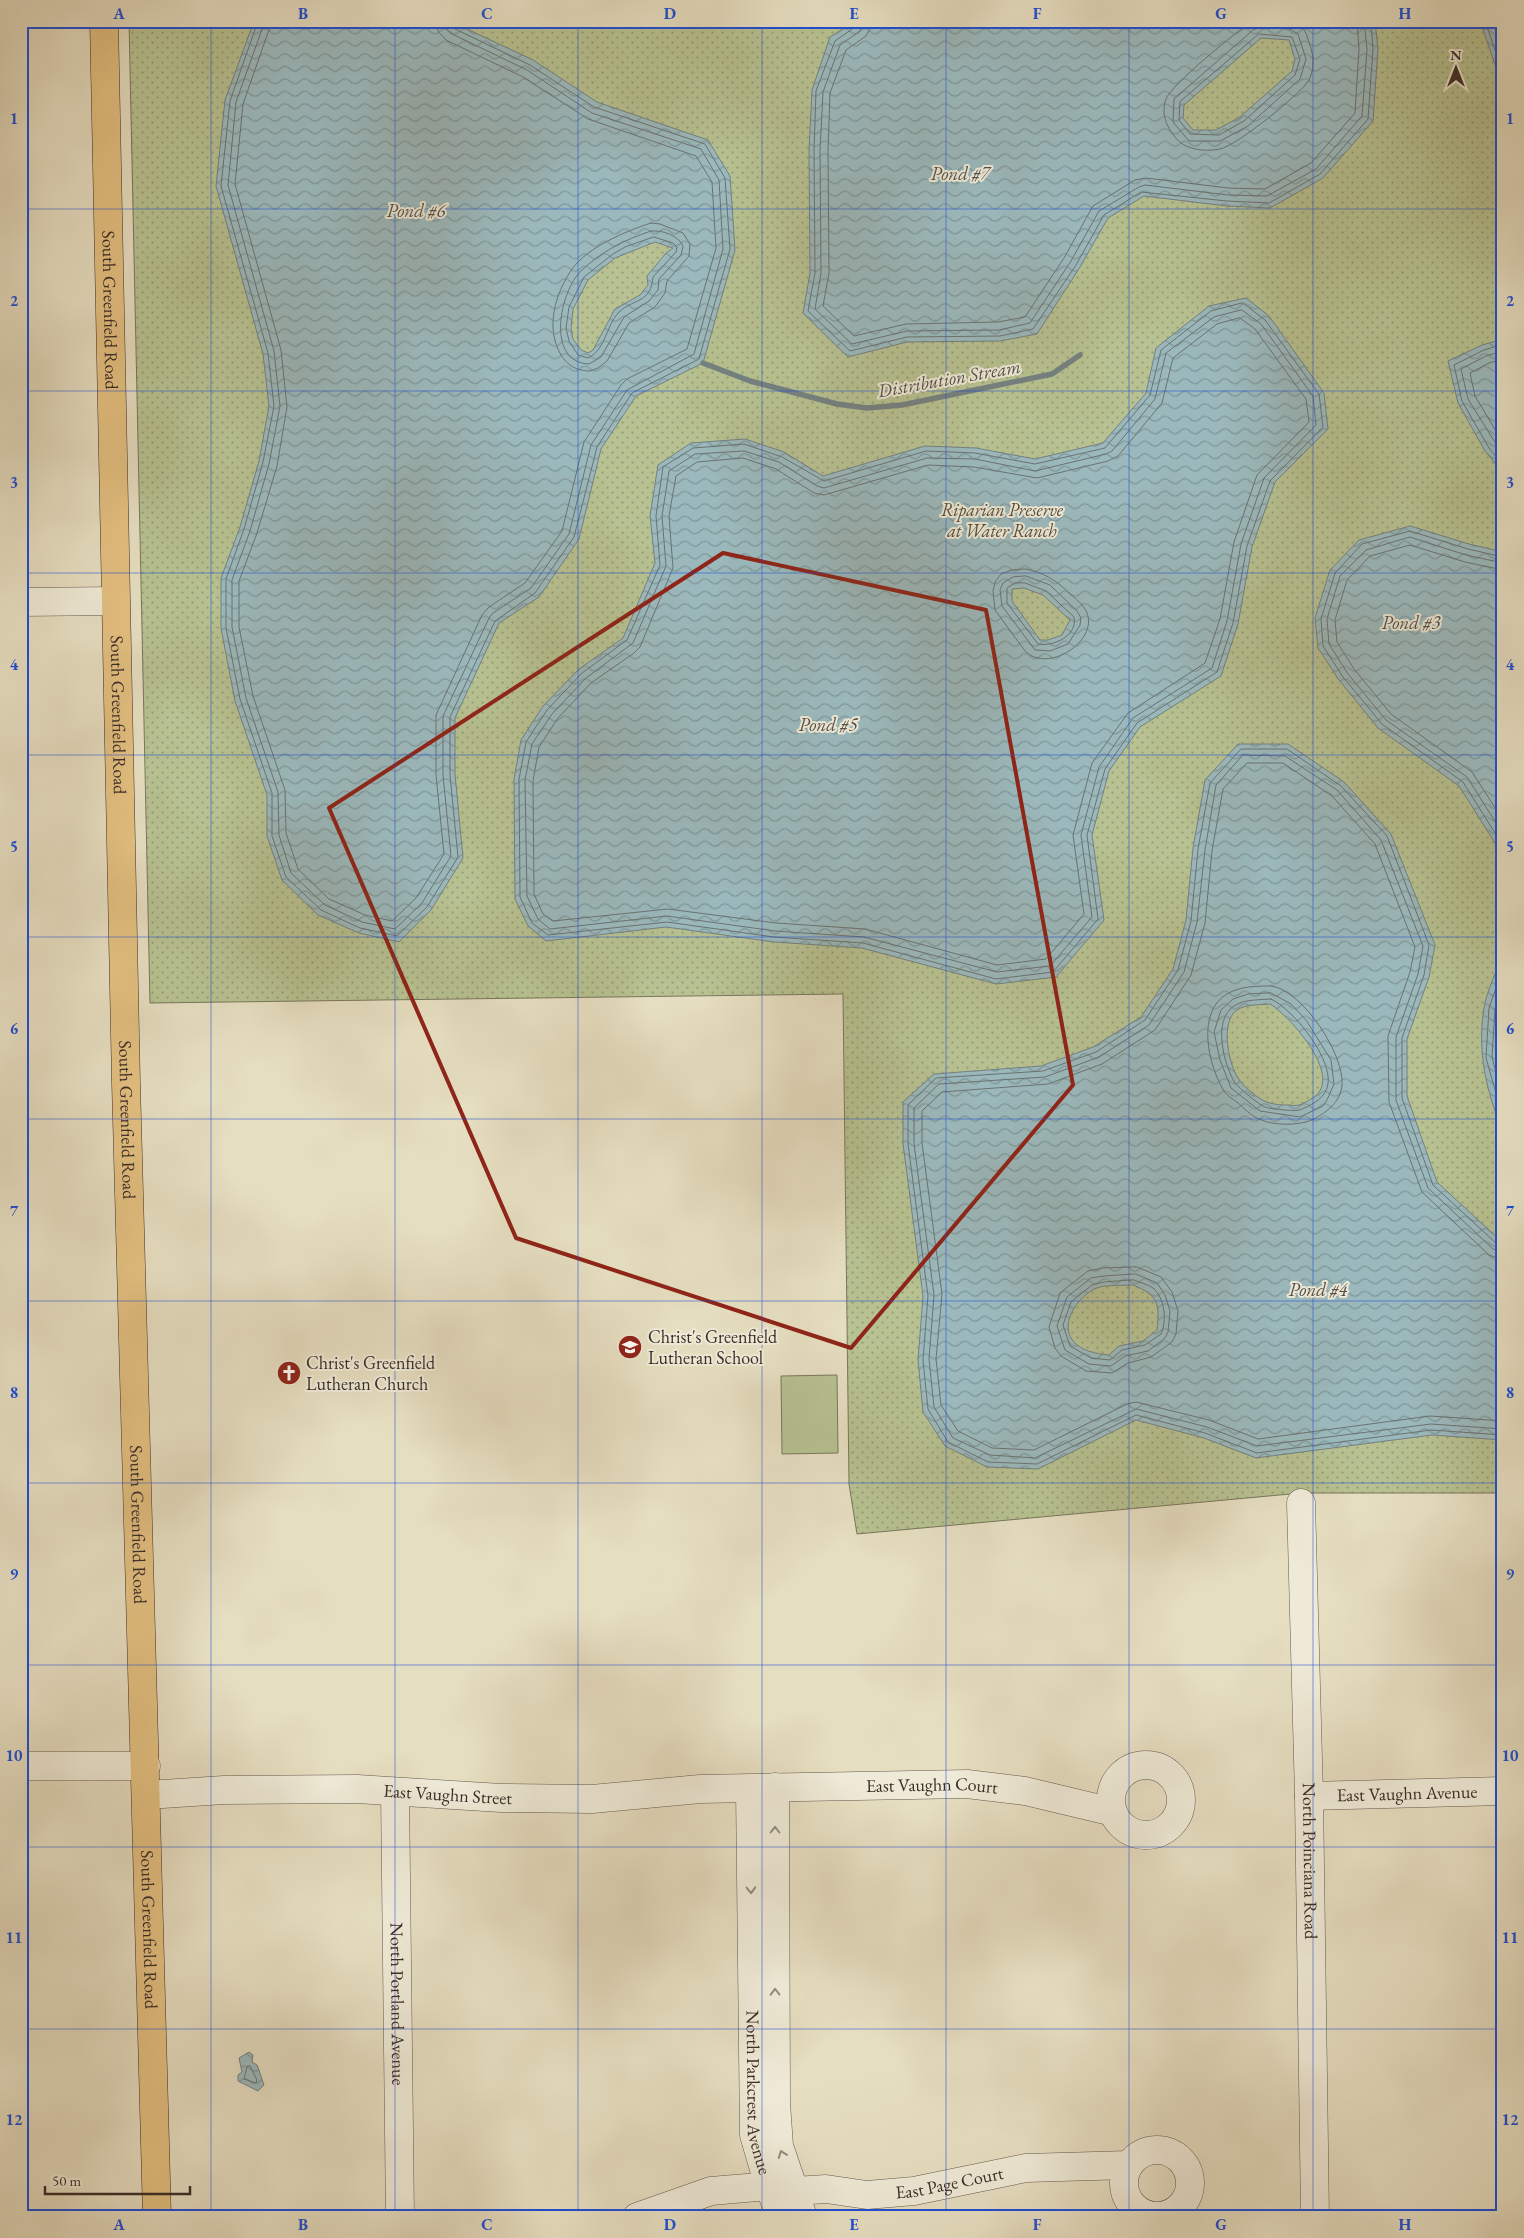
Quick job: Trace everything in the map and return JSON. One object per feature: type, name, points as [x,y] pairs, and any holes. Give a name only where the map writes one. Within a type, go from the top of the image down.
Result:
[{"type":"main road","name":"South Greenfield Road","points":[[104,21],[115,601],[157,2217]]},
{"type":"street","points":[[21,602],[115,601]]},
{"type":"street","name":"North Poinciana Road","points":[[1301,1504],[1309,1796],[1315,2217]]},
{"type":"street","points":[[21,1766],[146,1766]]},
{"type":"street","name":"East Vaughn Court","points":[[762,1788],[967,1784],[1025,1791],[1113,1812]]},
{"type":"street","name":"East Vaughn Street","points":[[146,1795],[224,1790],[357,1789],[501,1798],[592,1799],[700,1788],[762,1788]]},
{"type":"street","name":"North Parkcrest Avenue","points":[[762,1788],[763,1965],[754,2135],[782,2188],[803,2217]]},
{"type":"street","name":"East Vaughn Avenue","points":[[1309,1796],[1503,1791]]},
{"type":"street","name":"North Portland Avenue","points":[[395,1792],[400,2217]]},
{"type":"street","name":"East Page Court","points":[[637,2217],[711,2191],[782,2188],[826,2190],[867,2195],[914,2191],[1026,2168],[1129,2165]]},
{"type":"street","name":"North Parkcrest Avenue","points":[[781,2217],[782,2188]]},
{"type":"highlighted area","points":[[723,553],[986,610],[1073,1085],[851,1348],[516,1238],[329,808]]},
{"type":"green space","name":"Riparian Preserve at Water Ranch","points":[[129,21],[1503,21],[1503,1493],[1301,1493],[857,1534],[849,1484],[843,994],[150,1003]]},
{"type":"green space","points":[[837,1375],[838,1453],[782,1454],[781,1376]]},
{"type":"water","name":"Pond #6","points":[[254,21],[450,21],[533,60],[597,102],[708,140],[730,176],[735,250],[703,363],[636,396],[601,449],[579,539],[539,597],[499,623],[455,718],[455,774],[463,858],[431,910],[399,942],[359,933],[318,915],[282,880],[267,836],[267,795],[235,701],[221,628],[221,578],[240,527],[259,461],[269,406],[263,354],[216,186],[225,100]],"holes":[[[655,242],[673,248],[666,253],[647,276],[648,285],[640,295],[615,309],[593,350],[588,353],[581,350],[573,339],[571,328],[573,309],[588,280],[615,258]]]},
{"type":"water","name":"Pond #7","points":[[855,21],[1375,21],[1378,49],[1373,121],[1323,178],[1270,208],[1227,206],[1144,196],[1108,218],[1080,267],[1037,334],[1000,341],[907,342],[848,357],[803,313],[810,273],[809,150],[812,90],[830,37]],"holes":[[[1261,38],[1289,40],[1295,59],[1292,71],[1240,117],[1216,130],[1193,130],[1183,118],[1184,105]]]},
{"type":"water","points":[[1480,21],[1503,21],[1503,88]]},
{"type":"water","name":"Pond #5","points":[[1246,298],[1269,316],[1324,393],[1328,429],[1275,482],[1252,547],[1238,624],[1221,676],[1140,727],[1109,771],[1092,835],[1104,920],[1056,977],[996,984],[862,948],[774,942],[666,927],[546,941],[528,926],[515,899],[514,779],[521,740],[543,706],[579,669],[623,638],[655,563],[650,516],[658,465],[691,443],[745,439],[784,452],[823,476],[925,446],[976,448],[1035,459],[1103,443],[1146,393],[1156,348],[1209,306]],"holes":[[[1024,588],[1043,595],[1070,620],[1062,635],[1048,640],[1040,640],[1012,601],[1012,589]]]},
{"type":"water","points":[[1503,339],[1503,473],[1485,451],[1458,403],[1448,361],[1482,345]]},
{"type":"water","name":"Pond #3","points":[[1410,526],[1503,552],[1503,872],[1495,843],[1459,786],[1378,728],[1339,680],[1318,648],[1315,618],[1330,570],[1359,540]]},
{"type":"water","name":"Pond #4","points":[[1238,744],[1288,744],[1344,782],[1391,834],[1435,945],[1429,977],[1407,1039],[1407,1096],[1437,1182],[1503,1243],[1503,1440],[1432,1435],[1256,1458],[1204,1438],[1136,1420],[1038,1469],[987,1467],[945,1446],[923,1412],[918,1360],[923,1296],[903,1144],[903,1102],[934,1074],[1041,1066],[1093,1047],[1141,1017],[1173,969],[1186,920],[1193,848],[1205,780]],"holes":[[[1270,1004],[1302,1035],[1312,1049],[1319,1064],[1323,1078],[1320,1090],[1311,1099],[1299,1105],[1279,1105],[1264,1101],[1240,1081],[1229,1056],[1227,1034],[1228,1024],[1232,1016],[1237,1010],[1245,1007]],[[1133,1285],[1148,1293],[1156,1302],[1158,1313],[1157,1330],[1143,1341],[1119,1346],[1109,1355],[1090,1351],[1080,1347],[1073,1341],[1069,1334],[1069,1319],[1082,1298],[1098,1287]]]},
{"type":"water","points":[[1503,953],[1503,1131],[1484,1071],[1482,1024],[1485,1001]]},
{"type":"water","points":[[249,2052],[253,2055],[252,2062],[257,2065],[264,2085],[258,2091],[238,2081],[238,2075],[242,2072],[239,2058]]},
{"type":"waterway","name":"Distribution Stream","points":[[703,363],[750,381],[837,404],[867,408],[902,405],[1052,374],[1080,355]]},
{"type":"place","name":"Christ's Greenfield Lutheran School","points":[[630,1347]]},
{"type":"place","name":"Christ's Greenfield Lutheran Church","points":[[289,1373]]}]
